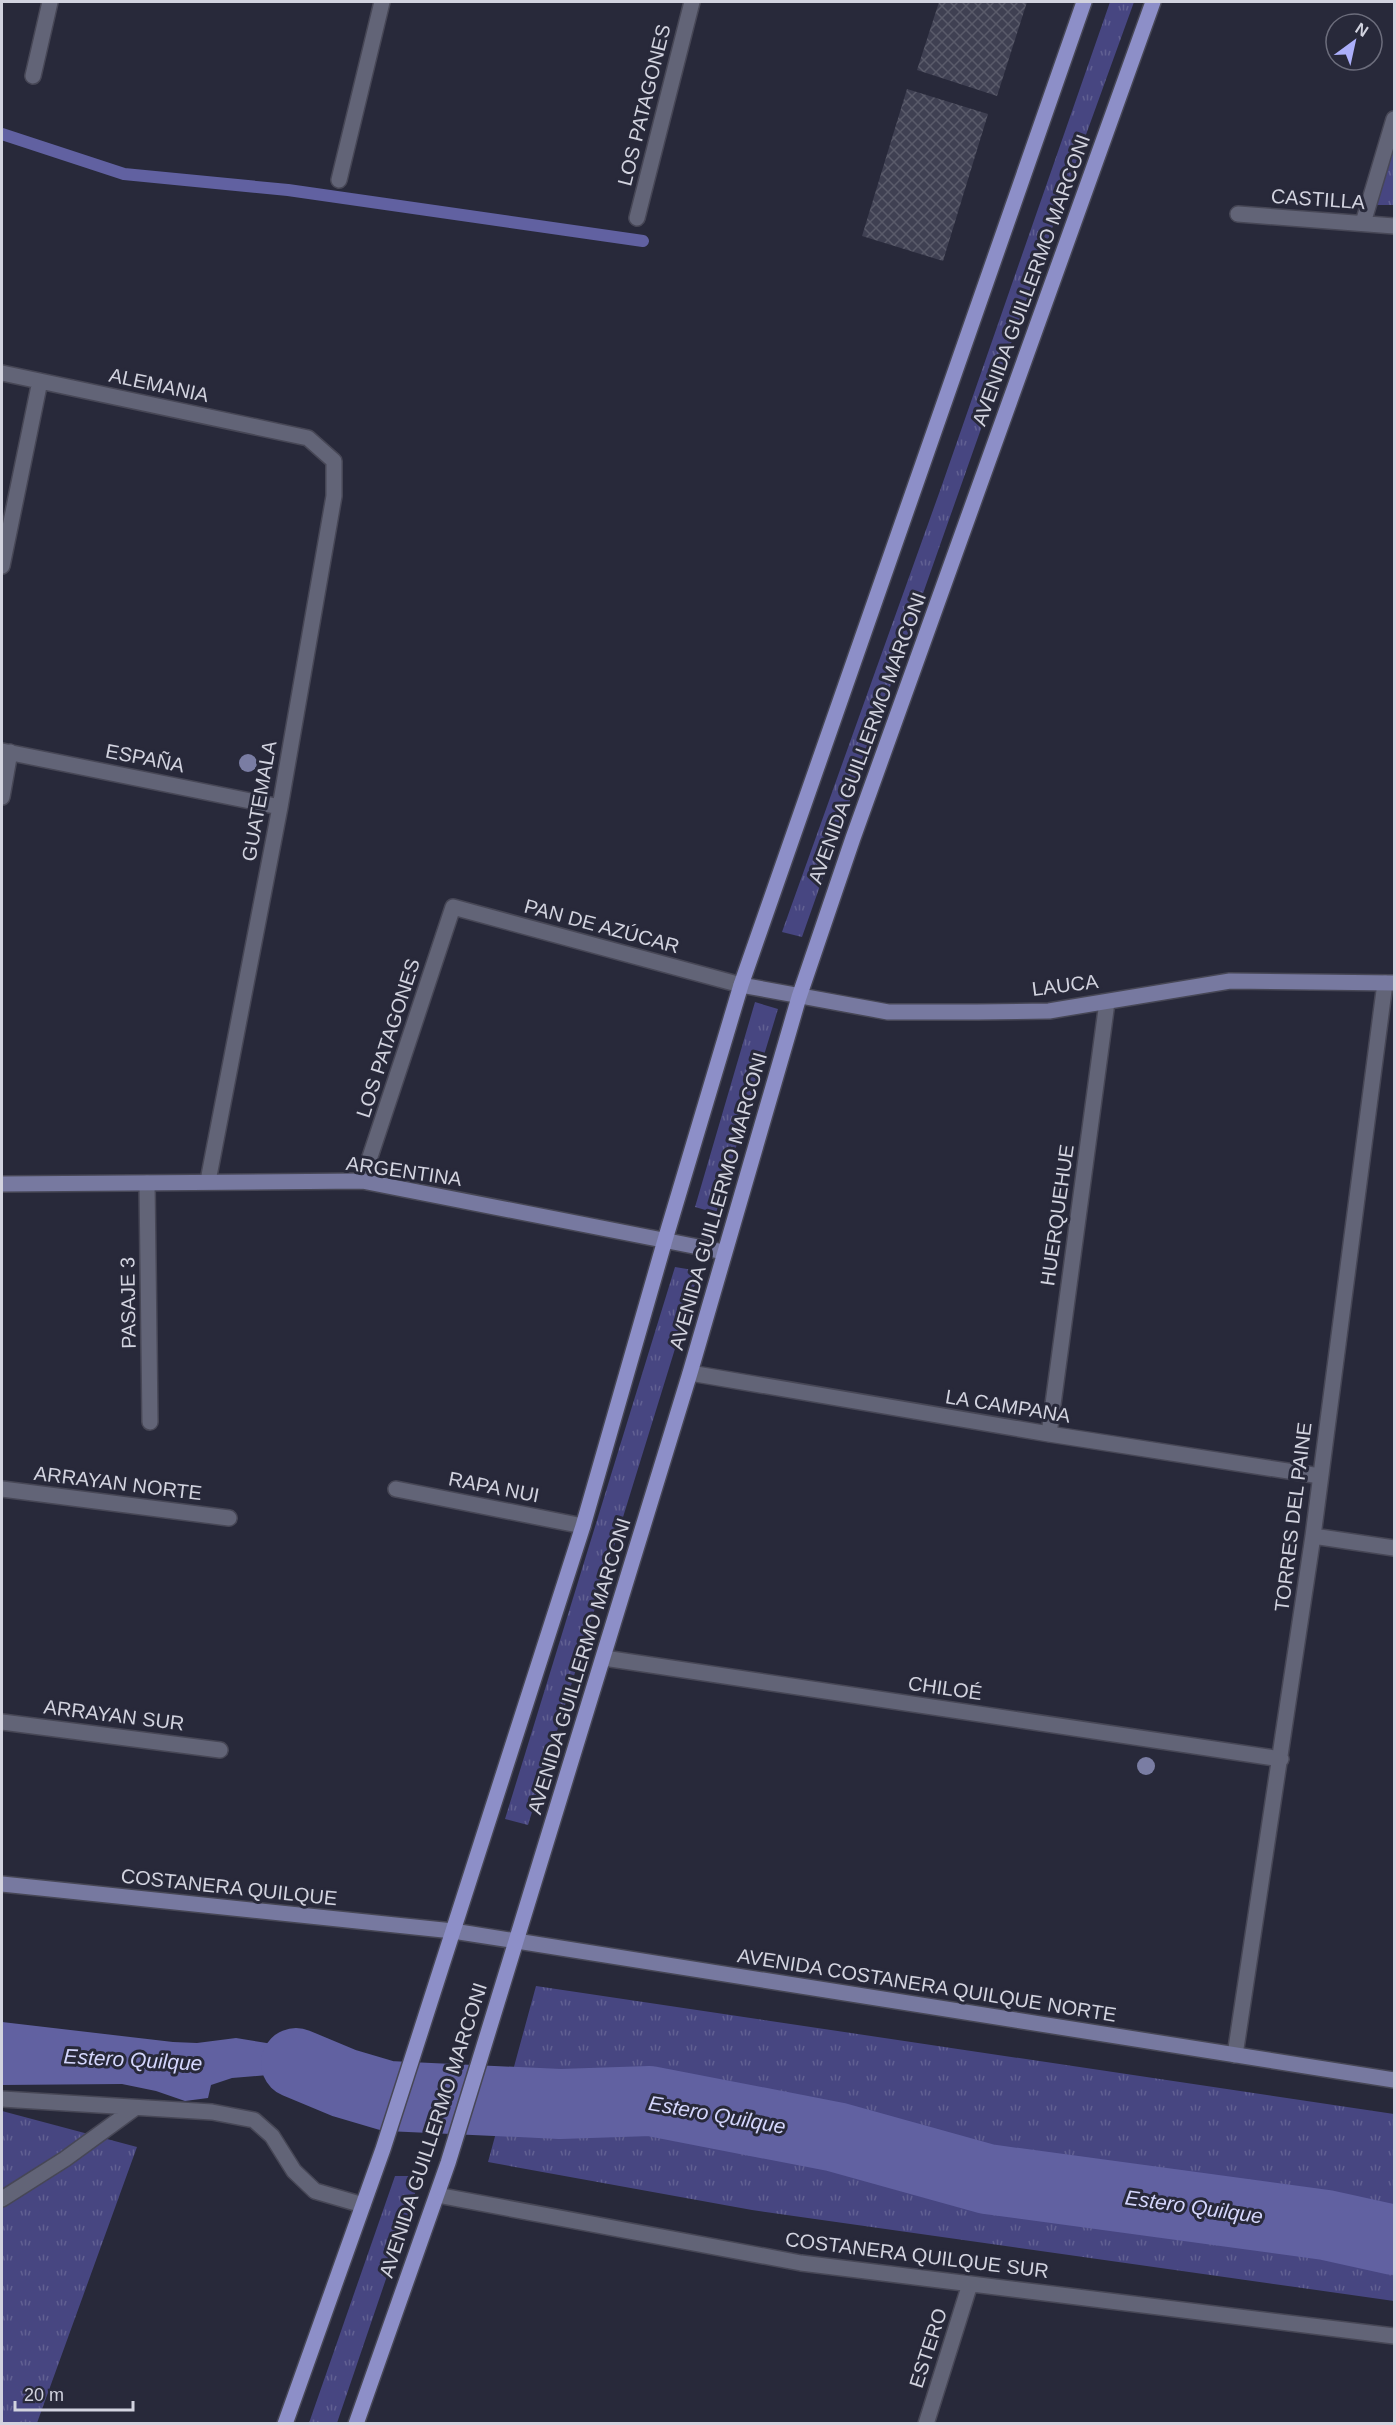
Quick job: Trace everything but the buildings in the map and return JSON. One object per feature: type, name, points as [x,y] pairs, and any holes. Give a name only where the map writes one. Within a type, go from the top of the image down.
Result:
[{"type":"main road","name":"AVENIDA GUILLERMO MARCONI","points":[[285,2424],[383,2149],[583,1526],[741,985],[1084,2]]},
{"type":"main road","name":"AVENIDA GUILLERMO MARCONI","points":[[356,2424],[448,2163],[690,1373],[799,997],[857,827],[1154,2]]},
{"type":"main road","name":"LAUCA","points":[[741,985],[888,1012],[1049,1011],[1230,981],[1390,983]]},
{"type":"main road","name":"ARGENTINA","points":[[2,1184],[362,1181],[724,1252]]},
{"type":"main road","name":"COSTANERA QUILQUE","points":[[2,1884],[453,1931]]},
{"type":"main road","name":"AVENIDA COSTANERA QUILQUE NORTE","points":[[453,1931],[1395,2080]]},
{"type":"street","points":[[33,76],[50,2]]},
{"type":"street","points":[[339,180],[382,2]]},
{"type":"street","name":"LOS PATAGONES","points":[[637,218],[692,2]]},
{"type":"street","points":[[1363,224],[1395,119]]},
{"type":"street","name":"CASTILLA","points":[[1238,214],[1395,226]]},
{"type":"street","name":"ALEMANIA","points":[[2,373],[308,438]]},
{"type":"street","points":[[2,566],[40,381]]},
{"type":"street","name":"GUATEMALA","points":[[208,1181],[280,807],[334,495],[334,462],[308,438]]},
{"type":"street","points":[[2,797],[6,752]]},
{"type":"street","name":"ESPAÑA","points":[[6,752],[280,807]]},
{"type":"street","name":"LOS PATAGONES","points":[[362,1181],[453,907]]},
{"type":"street","name":"PAN DE AZÚCAR","points":[[453,907],[741,985]]},
{"type":"street","name":"TORRES DEL PAINE","points":[[1235,2055],[1281,1759],[1390,983]]},
{"type":"street","name":"HUERQUEHUE","points":[[1049,1434],[1107,1002]]},
{"type":"street","name":"PASAJE 3","points":[[147,1183],[150,1422]]},
{"type":"street","name":"LA CAMPANA","points":[[690,1373],[1049,1434],[1320,1476]]},
{"type":"street","name":"ARRAYAN NORTE","points":[[2,1489],[229,1518]]},
{"type":"street","name":"RAPA NUI","points":[[396,1489],[583,1526]]},
{"type":"street","points":[[1313,1536],[1395,1548]]},
{"type":"street","name":"CHILOÉ","points":[[604,1658],[1281,1759]]},
{"type":"street","name":"ARRAYAN SUR","points":[[2,1722],[220,1750]]},
{"type":"street","points":[[2,2099],[212,2112],[254,2120],[272,2136],[294,2171],[315,2191],[363,2205]]},
{"type":"street","points":[[2,2199],[65,2159],[135,2108]]},
{"type":"street","name":"COSTANERA QUILQUE SUR","points":[[437,2194],[801,2263],[1395,2337]]},
{"type":"street","name":"ESTERO","points":[[926,2424],[970,2284]]},
{"type":"green space","points":[[1110,2],[1134,2],[802,937],[782,932],[942,485]]},
{"type":"green space","points":[[1394,146],[1394,205],[1377,205]]},
{"type":"green space","points":[[755,1002],[778,1009],[716,1213],[695,1207]]},
{"type":"green space","points":[[675,1267],[699,1271],[528,1825],[505,1819]]},
{"type":"green space","points":[[536,1986],[1394,2114],[1394,2301],[752,2210],[488,2162]]},
{"type":"green space","points":[[2,2111],[137,2147],[37,2423],[2,2423]]},
{"type":"green space","points":[[395,2176],[421,2176],[337,2423],[309,2423]]},
{"type":"water","points":[[2,2022],[173,2042],[197,2043],[236,2038],[304,2049],[366,2076],[396,2070],[375,2124],[358,2106],[310,2085],[289,2083],[268,2075],[232,2078],[211,2085],[208,2098],[185,2101],[156,2091],[122,2084],[2,2085]]},
{"type":"waterway","points":[[2,134],[124,174],[288,190],[643,241]]},
{"type":"waterway","name":"Estero Quilque","points":[[296,2063],[344,2083],[388,2096],[560,2104],[650,2101],[836,2137],[987,2179],[1326,2225],[1394,2240]]}]
